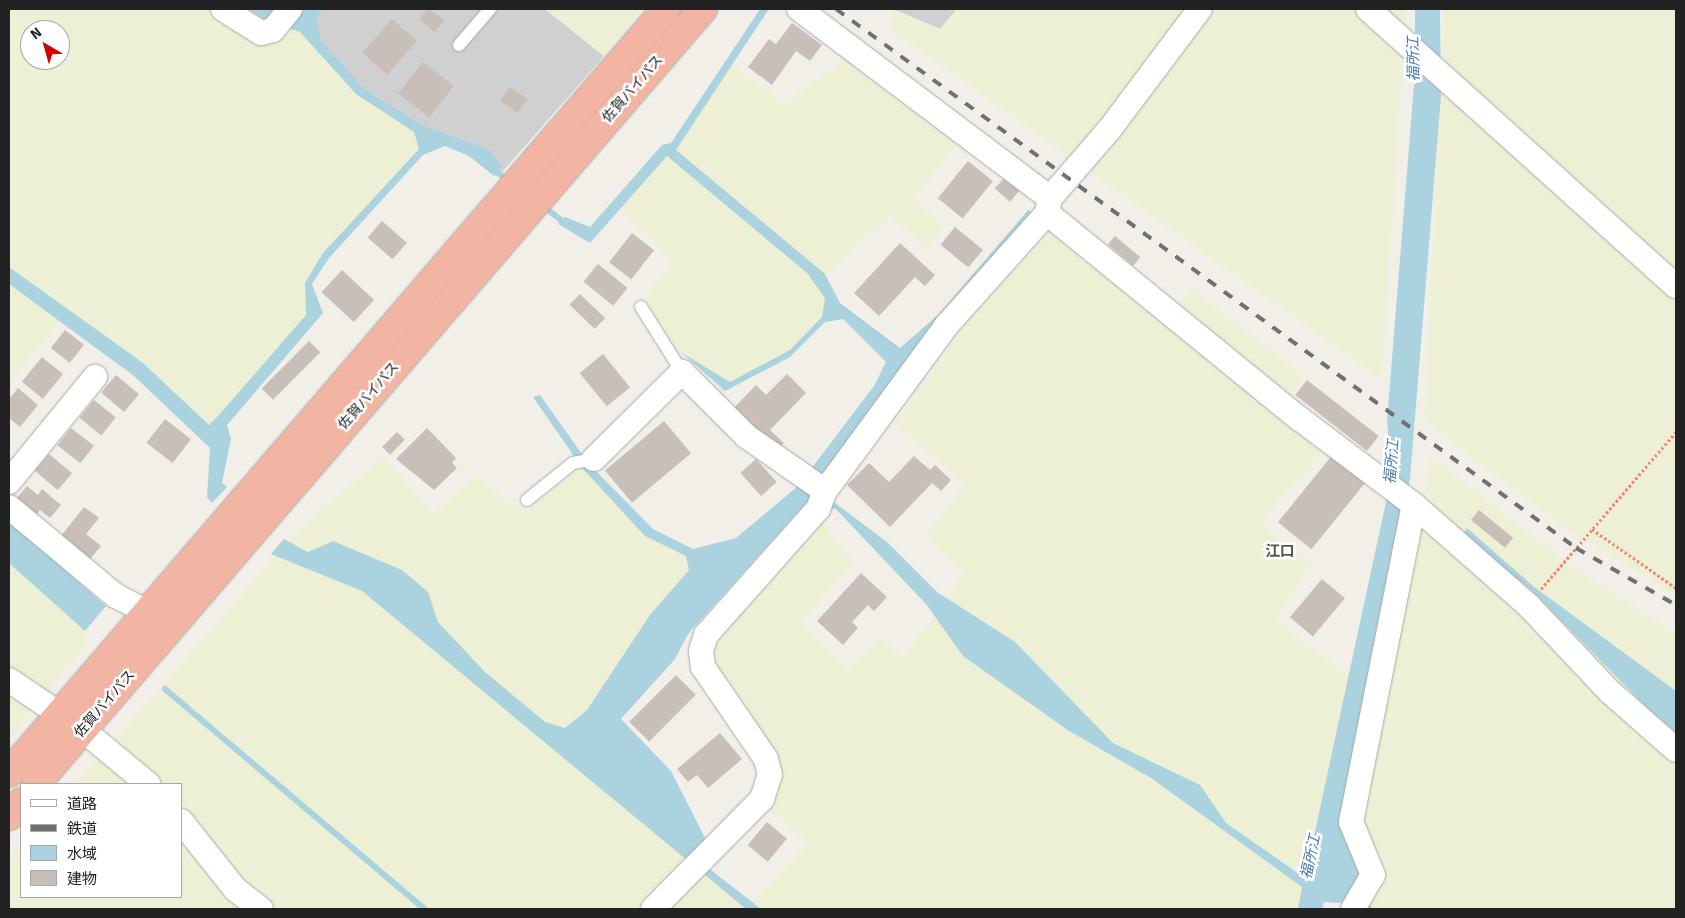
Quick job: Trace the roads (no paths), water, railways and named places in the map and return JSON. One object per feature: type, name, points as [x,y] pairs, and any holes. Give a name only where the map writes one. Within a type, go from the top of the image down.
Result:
[{"type":"highway","name":"佐賀バイパス","points":[[9,773],[666,9]]},
{"type":"highway","name":"佐賀バイパス","points":[[37,783],[703,9]]},
{"type":"highway","points":[[9,816],[20,803]]},
{"type":"street","points":[[223,9],[260,33],[284,17]]},
{"type":"street","points":[[799,9],[1048,206],[1300,419],[1383,479],[1414,505],[1528,605],[1610,691],[1676,750]]},
{"type":"street","points":[[653,909],[762,800],[770,775],[766,759],[704,667],[701,651],[706,635],[946,326],[1048,206],[1109,130],[1200,9]]},
{"type":"street","points":[[1368,9],[1676,286]]},
{"type":"street","points":[[583,461],[682,372],[746,436],[816,492]]},
{"type":"street","points":[[9,482],[96,377]]},
{"type":"street","points":[[1353,909],[1373,875],[1352,822],[1414,505]]},
{"type":"street","points":[[9,507],[116,596],[147,612]]},
{"type":"street","points":[[9,680],[83,730],[147,783]]},
{"type":"street","points":[[182,822],[235,889],[261,909]]},
{"type":"lane","points":[[459,45],[490,9]]},
{"type":"lane","points":[[641,306],[682,372]]},
{"type":"lane","points":[[527,500],[583,461]]},
{"type":"water","points":[[248,9],[277,9],[290,20],[308,9],[324,9],[316,18],[321,41],[363,88],[421,125],[490,150],[502,167],[494,176],[469,156],[445,146],[423,155],[329,258],[312,284],[323,313],[227,425],[231,439],[222,483],[227,487],[212,503],[207,497],[210,448],[134,376],[9,284],[9,267],[143,363],[209,425],[218,416],[306,315],[305,283],[323,253],[419,149],[414,132],[356,94],[300,32],[267,21]]},
{"type":"water","points":[[760,9],[769,9],[676,150],[825,274],[840,303],[900,348],[939,314],[1028,210],[1034,214],[836,464],[813,478],[806,489],[808,501],[688,634],[675,659],[621,719],[671,771],[706,840],[693,856],[761,909],[746,909],[362,591],[271,554],[284,539],[308,552],[333,541],[402,570],[428,592],[438,622],[485,672],[545,722],[565,728],[587,710],[650,615],[689,570],[686,556],[645,536],[583,469],[533,397],[540,395],[589,464],[653,529],[693,549],[736,538],[798,486],[874,386],[886,362],[843,319],[825,322],[790,357],[725,391],[682,353],[730,382],[790,350],[822,317],[825,298],[807,273],[667,156],[590,243],[558,224],[565,217],[590,227],[662,145],[671,143]]},
{"type":"water","name":"福所江","points":[[1415,9],[1440,9],[1441,96],[1410,479],[1340,823],[1360,877],[1351,891],[1374,909],[1349,909],[1341,903],[1324,902],[1322,909],[1298,909],[1302,887],[1151,778],[1069,731],[963,656],[926,604],[833,506],[834,502],[888,543],[937,592],[1015,642],[1113,743],[1200,785],[1226,823],[1305,878],[1392,474],[1387,421],[1415,72]]},
{"type":"water","points":[[9,521],[106,606],[85,631],[9,563]]},
{"type":"water","points":[[1467,528],[1533,586],[1676,691],[1676,732],[1648,709],[1531,590],[1462,535]]},
{"type":"waterway","points":[[498,173],[509,181]]},
{"type":"waterway","points":[[543,206],[562,221]]},
{"type":"waterway","points":[[807,496],[833,506]]},
{"type":"waterway","points":[[165,689],[424,909]]},
{"type":"railway","points":[[836,9],[1576,548],[1676,605]]},
{"type":"district","name":"江口","points":[[1280,552]]}]
